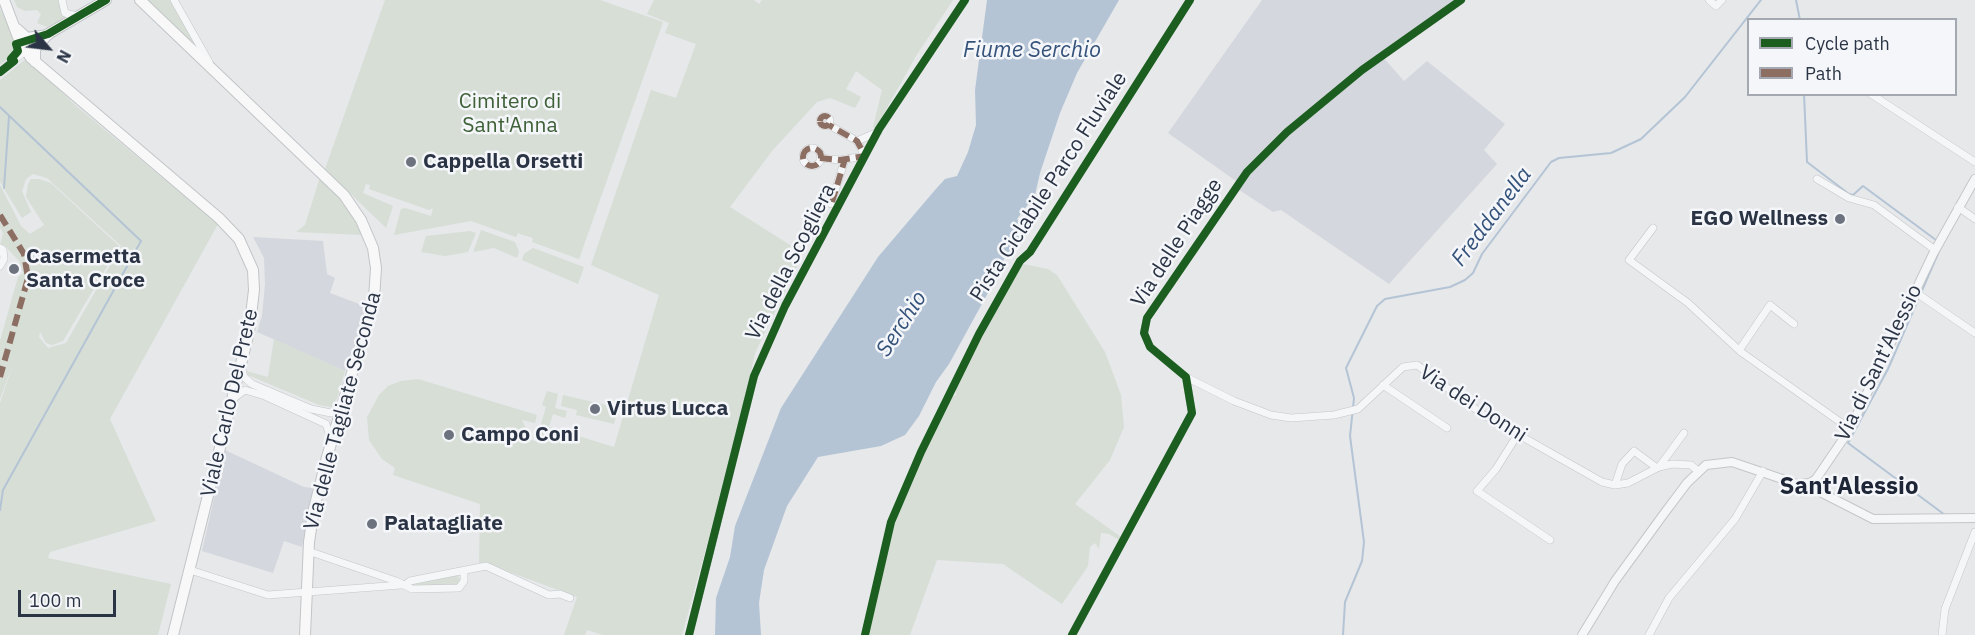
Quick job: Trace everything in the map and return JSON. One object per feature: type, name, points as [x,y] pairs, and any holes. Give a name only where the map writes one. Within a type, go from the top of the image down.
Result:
[{"type":"main road","name":"Viale Carlo Del Prete","points":[[4,0],[25,51],[35,62],[200,200],[239,239],[253,270],[254,290],[241,367],[173,635]]},
{"type":"main road","points":[[35,62],[35,49],[48,34],[106,0]]},
{"type":"main road","name":"Via delle Tagliate Seconda","points":[[140,0],[344,195],[358,214],[370,239],[376,263],[375,291],[314,509],[308,551],[305,635]]},
{"type":"main road","points":[[14,25],[27,38],[48,34]]},
{"type":"street","points":[[62,0],[66,13],[77,16]]},
{"type":"street","points":[[174,0],[212,67]]},
{"type":"street","name":"Via della Scogliera","points":[[688,635],[754,376],[785,306],[878,132],[965,0]]},
{"type":"street","name":"Via delle Piagge","points":[[1186,377],[1150,347],[1144,333],[1148,318],[1217,212],[1247,172],[1287,132],[1362,70],[1461,0]]},
{"type":"street","points":[[1710,0],[1716,6],[1722,0]]},
{"type":"street","points":[[0,72],[25,51]]},
{"type":"street","points":[[1874,96],[1975,162]]},
{"type":"street","points":[[820,158],[845,159],[865,156],[859,144],[829,124]]},
{"type":"street","points":[[855,157],[859,144],[878,132]]},
{"type":"street","points":[[831,204],[845,159]]},
{"type":"street","points":[[1817,179],[1849,198],[1874,205],[1935,250]]},
{"type":"street","name":"Via di Sant'Alessio","points":[[1810,483],[1816,478],[1850,429],[1917,294],[1935,250],[1975,179]]},
{"type":"street","points":[[1958,207],[1975,219]]},
{"type":"street","points":[[1653,228],[1629,260],[1688,303],[1740,349],[1850,429]]},
{"type":"street","points":[[0,248],[3,250],[2,262]]},
{"type":"street","points":[[1917,294],[1975,333]]},
{"type":"street","points":[[1740,349],[1770,305],[1794,324]]},
{"type":"street","name":"Via dei Donni","points":[[1186,377],[1234,401],[1271,415],[1291,418],[1358,409],[1403,367],[1417,365],[1482,414],[1602,482],[1615,485]]},
{"type":"street","points":[[241,367],[244,377],[252,384],[311,409],[331,413],[345,399]]},
{"type":"street","points":[[1072,635],[1185,429],[1192,413],[1186,377]]},
{"type":"street","points":[[1383,385],[1447,429]]},
{"type":"street","points":[[232,404],[240,392],[251,391],[319,419],[328,426],[332,441]]},
{"type":"street","points":[[1518,434],[1496,468],[1477,491],[1550,540]]},
{"type":"street","points":[[1658,467],[1684,434]]},
{"type":"street","points":[[1658,467],[1636,451],[1629,453],[1622,464],[1615,485],[1628,483],[1658,467],[1683,464],[1698,471]]},
{"type":"street","points":[[1582,635],[1615,581],[1698,471],[1706,465],[1722,462],[1763,471],[1797,484],[1810,483],[1822,493],[1873,519],[1975,518]]},
{"type":"street","points":[[1649,635],[1669,598],[1736,519],[1763,471]]},
{"type":"street","points":[[1942,635],[1945,609],[1975,532]]},
{"type":"street","points":[[308,551],[396,580],[412,590],[455,589],[462,586],[464,572],[471,567],[486,566],[549,595],[560,594],[570,598]]},
{"type":"street","points":[[190,570],[268,595],[306,594],[403,585],[410,581],[461,570],[464,572]]},
{"type":"shaded area","points":[[1262,0],[1457,0],[1381,55],[1404,81],[1427,61],[1505,124],[1484,150],[1497,164],[1389,284],[1281,210],[1273,212],[1233,186],[1236,181],[1168,133]]},
{"type":"shaded area","points":[[253,237],[323,241],[327,274],[335,278],[330,293],[367,307],[345,371],[257,332],[262,316],[265,284],[264,258]]},
{"type":"shaded area","points":[[225,450],[304,487],[313,488],[302,547],[284,541],[273,573],[202,551]]},
{"type":"green space","points":[[14,0],[60,0],[61,13],[66,18],[47,27],[37,23],[41,14],[37,10],[25,11],[17,7]]},
{"type":"green space","points":[[146,0],[171,0],[200,50]]},
{"type":"green space","name":"Cimitero di Sant'Anna","points":[[385,0],[600,0],[663,22],[579,259],[532,242],[533,238],[518,233],[516,237],[471,221],[394,235],[401,209],[405,208],[431,216],[433,208],[429,210],[369,189],[370,185],[366,184],[363,193],[393,206],[386,228],[325,169]]},
{"type":"green space","points":[[654,0],[754,0],[759,4],[762,0],[953,0],[916,56],[875,129],[873,127],[882,90],[856,71],[846,89],[861,97],[855,108],[830,98],[817,102],[772,151],[730,207],[790,245],[798,265],[755,353],[738,432],[682,635],[603,635],[587,630],[585,635],[564,635],[577,597],[485,563],[479,564],[480,504],[393,475],[395,468],[382,459],[369,440],[367,417],[379,395],[388,386],[401,381],[418,379],[537,415],[535,423],[522,420],[531,440],[536,441],[546,407],[542,405],[547,391],[558,394],[555,408],[567,411],[565,418],[553,414],[549,427],[614,447],[659,295],[591,265],[651,90],[676,98],[696,44],[665,33],[669,23],[647,14]]},
{"type":"green space","points":[[0,9],[20,49],[0,65]]},
{"type":"green space","points":[[27,58],[75,105],[218,224],[110,419],[156,521],[50,552],[48,558],[171,584],[158,635],[0,635],[0,403],[14,361],[0,399],[0,341],[18,277],[23,273],[19,261],[5,246],[0,245],[3,233],[0,228],[0,185],[21,226],[30,234],[44,225],[26,197],[31,179],[39,179],[51,183],[119,246],[63,341],[52,345],[46,343],[40,332],[39,337],[48,348],[66,343],[121,246],[47,178],[33,174],[26,179],[22,191],[31,212],[22,218],[0,182],[0,80]]},
{"type":"green space","points":[[320,177],[346,205],[362,235],[296,232],[305,225]]},
{"type":"green space","points":[[481,230],[515,242],[519,252],[517,258],[494,248],[473,252]]},
{"type":"green space","points":[[470,231],[476,233],[468,252],[445,256],[421,252],[426,236]]},
{"type":"green space","points":[[533,248],[584,267],[578,284],[522,260],[524,254]]},
{"type":"green space","points":[[1023,264],[1048,269],[1057,275],[1105,352],[1121,395],[1124,427],[1110,460],[1075,504],[1121,537],[1119,540],[1109,534],[1101,533],[1099,549],[1095,543],[1090,547],[1088,566],[1062,604],[1003,564],[937,560],[910,635],[867,635],[896,515],[949,398],[956,395],[956,384],[981,335]]},
{"type":"green space","points":[[274,339],[345,371],[337,399],[331,407],[319,405],[248,375],[246,371],[268,377]]},
{"type":"green space","name":"Virtus Lucca","points":[[563,395],[618,408],[614,424],[576,415],[577,410],[561,406]]},
{"type":"green space","points":[[457,574],[461,581],[458,586],[411,587],[410,583]]},
{"type":"water","points":[[987,0],[1119,0],[1077,73],[1060,113],[1035,195],[1017,219],[1022,225],[1021,235],[1004,259],[995,280],[919,416],[905,435],[881,446],[818,457],[787,506],[764,570],[759,603],[761,635],[715,635],[716,598],[730,557],[735,526],[781,408],[878,257],[945,179],[957,176],[968,152],[976,125],[975,90]]},
{"type":"waterway","name":"Freddanella","points":[[1343,635],[1345,602],[1362,561],[1364,542],[1350,436],[1354,398],[1346,368],[1377,306],[1385,299],[1450,287],[1465,280],[1473,273],[1482,254],[1551,162],[1559,158],[1611,153],[1641,139],[1685,97],[1761,0]]},
{"type":"waterway","points":[[1796,0],[1800,18]]},
{"type":"waterway","points":[[1804,96],[1807,162],[1849,194],[1853,195],[1863,186],[1936,240]]},
{"type":"waterway","points":[[0,107],[141,241],[3,490],[0,510]]},
{"type":"waterway","points":[[4,188],[9,116]]},
{"type":"waterway","points":[[1940,249],[1888,369],[1848,443],[1945,515]]},
{"type":"marked path","points":[[825,116],[829,117],[830,121],[829,125],[825,126],[821,125],[820,121],[821,117],[825,116]]},
{"type":"marked path","points":[[820,158],[840,160],[865,156],[857,141],[829,125]]},
{"type":"marked path","points":[[812,148],[818,151],[821,157],[818,163],[812,166],[806,163],[803,157],[806,151],[812,148]]},
{"type":"marked path","points":[[832,202],[845,159]]},
{"type":"marked path","points":[[0,215],[24,254],[28,278],[0,377]]},
{"type":"cycle path","points":[[0,72],[14,61],[11,59],[18,51],[16,44],[48,34],[106,0]]},
{"type":"cycle path","points":[[689,635],[754,376],[785,306],[879,129],[965,0]]},
{"type":"cycle path","name":"Pista Ciclabile Parco Fluviale","points":[[865,635],[891,522],[921,452],[979,334],[1020,261],[1030,252],[1190,0]]},
{"type":"cycle path","points":[[1072,635],[1192,413],[1186,377],[1150,347],[1144,333],[1147,318],[1247,172],[1287,132],[1362,70],[1461,0]]},
{"type":"place","name":"Cappella Orsetti","points":[[411,162]]},
{"type":"place","name":"EGO Wellness","points":[[1840,219]]},
{"type":"place","name":"Casermetta Santa Croce","points":[[14,269]]},
{"type":"place","name":"Virtus Lucca","points":[[595,409]]},
{"type":"place","name":"Campo Coni","points":[[449,435]]},
{"type":"place","name":"Palatagliate","points":[[372,524]]},
{"type":"district","name":"Sant'Alessio","points":[[1849,487]]},
{"type":"water label","name":"Fiume Serchio","points":[[1032,51]]},
{"type":"water label","name":"Serchio","points":[[902,324]]}]
